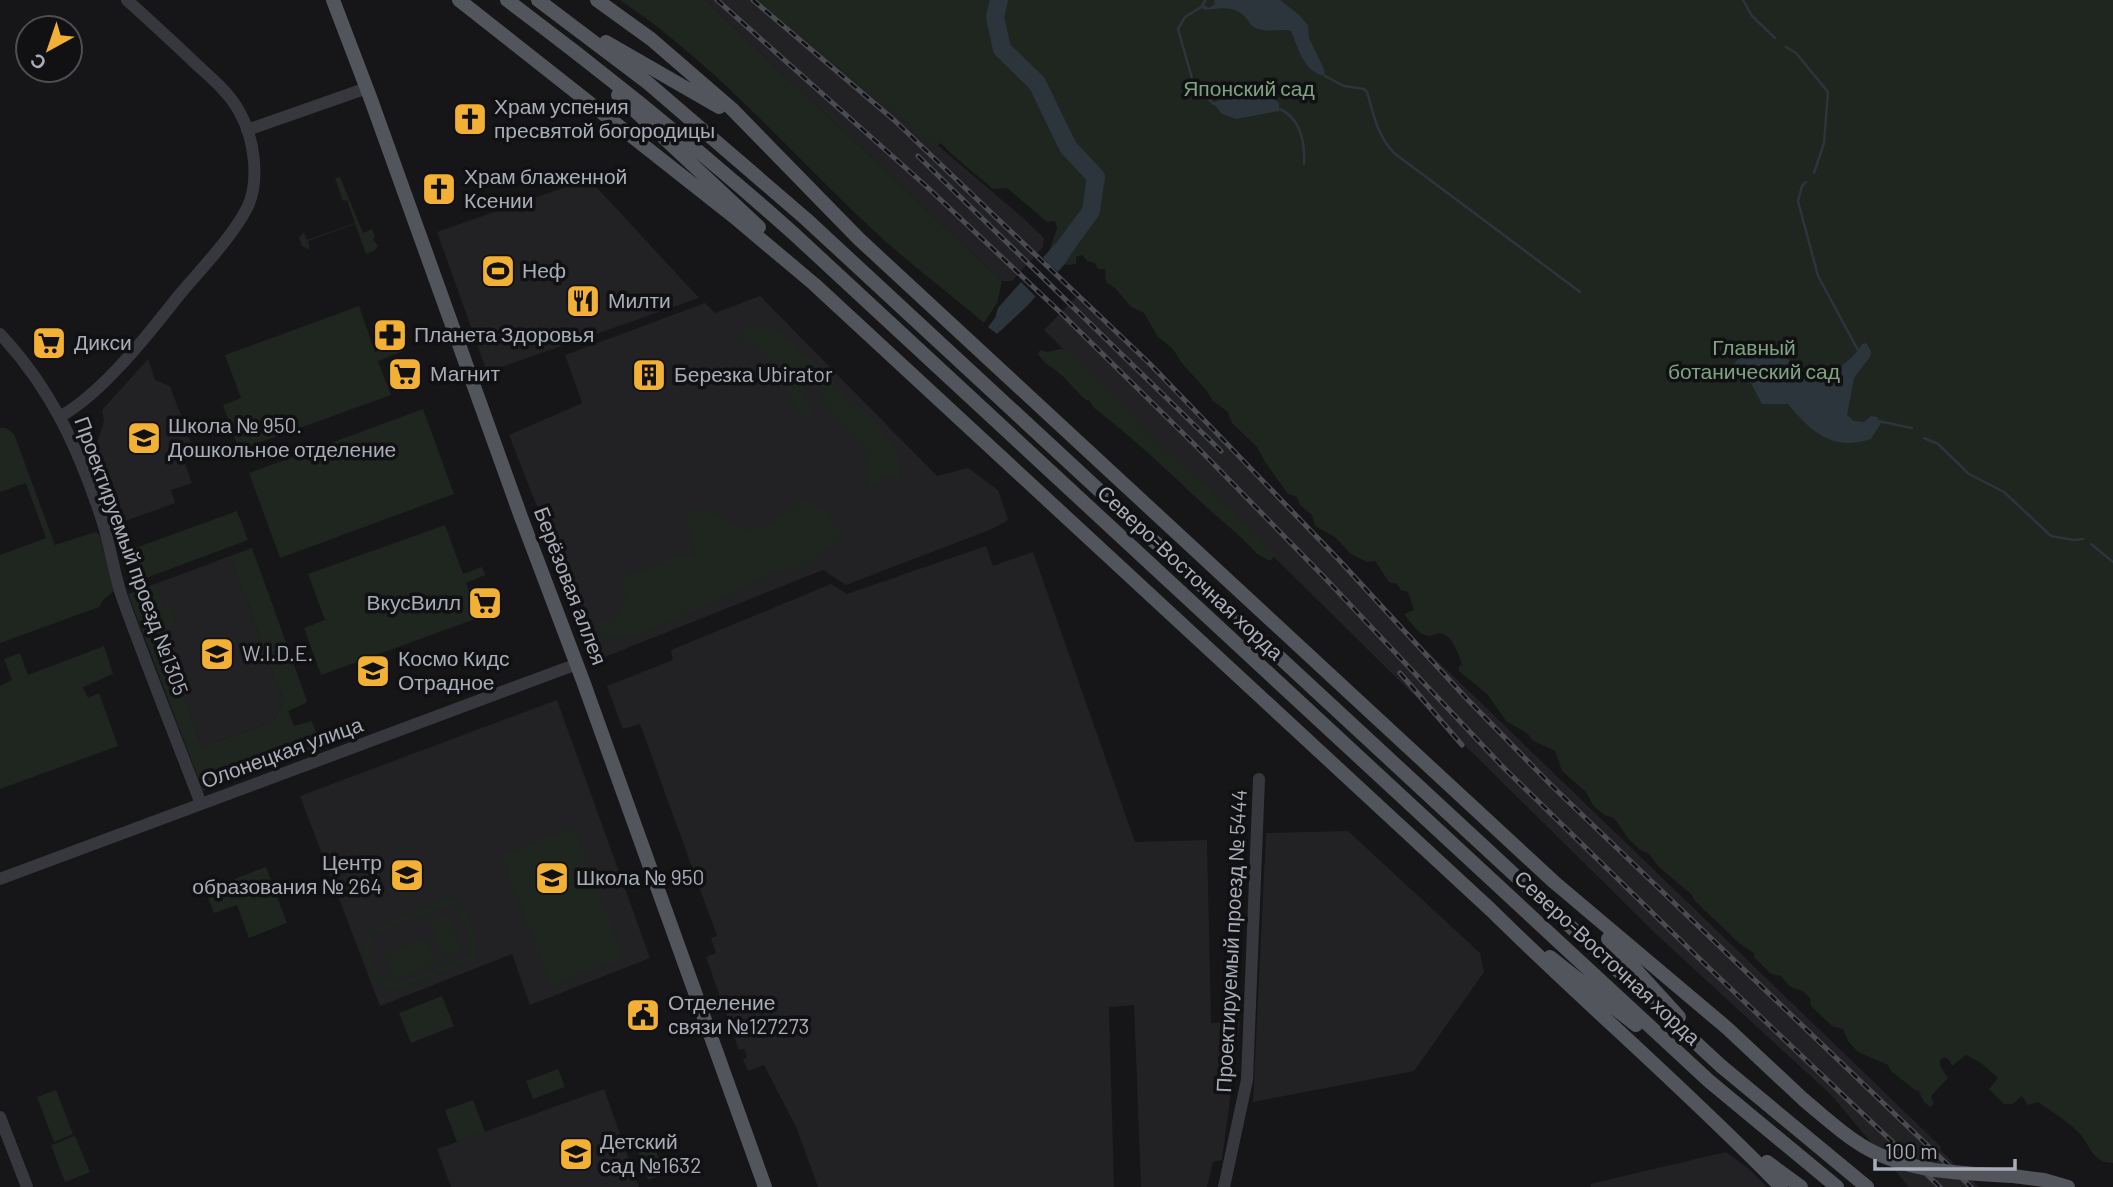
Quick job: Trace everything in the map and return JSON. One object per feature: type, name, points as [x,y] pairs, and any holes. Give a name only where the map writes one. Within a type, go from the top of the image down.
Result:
[{"type":"main road","name":"Берёзовая аллея","points":[[333,0],[577,664],[765,1187]]},
{"type":"main road","points":[[459,0],[814,284]]},
{"type":"main road","name":"Северо-Восточная хорда","points":[[507,0],[704,155],[1709,1081],[1837,1187]]},
{"type":"main road","name":"Северо-Восточная хорда","points":[[538,0],[648,83],[806,219],[1745,1087],[1867,1187]]},
{"type":"main road","points":[[597,0],[651,39],[699,79],[765,141],[859,239],[1554,882],[1727,1028],[1804,1100],[1856,1142],[1900,1162],[1952,1173],[2044,1180],[2068,1187]]},
{"type":"main road","points":[[565,20],[711,101],[765,141]]},
{"type":"main road","points":[[573,50],[743,212],[814,284],[1491,910],[1541,960],[1732,1136],[1782,1187]]},
{"type":"main road","points":[[1554,882],[1745,1087]]},
{"type":"main road","points":[[1491,910],[1709,1081]]},
{"type":"main road","points":[[1732,1136],[1801,1187]]},
{"type":"street","points":[[61,416],[84,401],[124,360],[234,228],[248,204],[253,183],[253,154],[240,112],[222,89],[127,0]]},
{"type":"street","points":[[247,130],[367,88]]},
{"type":"street","name":"Проектируемый проезд №1305","points":[[0,334],[17,352],[61,416],[103,523],[122,598],[201,804]]},
{"type":"street","name":"Олонецкая улица","points":[[0,879],[577,664]]},
{"type":"street","name":"Проектируемый проезд № 5444","points":[[1224,1187],[1247,1080],[1259,779]]},
{"type":"street","points":[[0,1116],[27,1187]]},
{"type":"shaded area","points":[[705,0],[767,0],[1023,218],[1044,238],[1043,247],[1012,281],[1002,281]]},
{"type":"shaded area","points":[[1207,0],[1204,5],[1209,8],[1215,4],[1214,0],[1280,0],[1308,25],[1309,38],[1325,76],[1311,70],[1306,64],[1291,31],[1258,29],[1231,9],[1204,10],[1201,5]]},
{"type":"shaded area","points":[[1262,94],[1279,103],[1279,111],[1236,119],[1222,114],[1214,104],[1215,101]]},
{"type":"shaded area","points":[[589,179],[699,298],[487,372],[437,232]]},
{"type":"shaded area","points":[[1064,234],[1077,245],[1064,265],[997,334],[988,327],[998,308]]},
{"type":"shaded area","points":[[1079,294],[1394,619],[1936,1142],[1941,1147],[1940,1150],[1979,1187],[1909,1187],[1831,1095],[1657,935],[1044,330]]},
{"type":"shaded area","points":[[760,296],[937,476],[968,468],[998,490],[1008,520],[992,529],[846,585],[823,570],[597,660],[509,435],[582,403],[565,355],[705,303],[715,313]]},
{"type":"shaded area","points":[[1866,343],[1871,351],[1870,357],[1854,378],[1847,415],[1854,421],[1864,422],[1871,416],[1877,417],[1881,423],[1871,439],[1858,442],[1846,443],[1825,437],[1806,424],[1788,404],[1762,404],[1751,383],[1730,370],[1735,362],[1748,353],[1765,351],[1789,360],[1800,373],[1821,383]]},
{"type":"shaded area","name":"Школа № 950. Дошкольное отделение","points":[[148,359],[155,380],[170,386],[193,448],[181,453],[192,483],[171,490],[175,503],[125,521],[97,444],[104,421],[102,410]]},
{"type":"shaded area","points":[[986,546],[993,566],[1033,552],[1135,842],[1207,840],[1211,1023],[1240,1021],[1222,1160],[1213,1162],[1207,1187],[1141,1187],[1134,1005],[1109,1007],[1114,1187],[818,1187],[797,1129],[764,1065],[748,1071],[743,1060],[747,1057],[744,1049],[739,1050],[706,957],[716,953],[711,938],[717,936],[640,724],[623,729],[607,686],[673,660],[671,650],[831,584],[847,594]]},
{"type":"shaded area","name":"W.I.D.E.","points":[[231,558],[283,701],[274,721],[202,747],[160,631],[176,618],[164,609],[155,585]]},
{"type":"shaded area","points":[[557,700],[650,958],[530,1005],[512,954],[380,1006],[300,796]]},
{"type":"shaded area","points":[[1348,831],[1480,953],[1484,972],[1414,1071],[1253,1102],[1266,833]]},
{"type":"shaded area","name":"Детский сад №1632","points":[[604,1089],[639,1187],[451,1187],[437,1149]]},
{"type":"shaded area","points":[[1726,1152],[1767,1187],[1591,1187],[1590,1184]]},
{"type":"green space","points":[[620,0],[705,0],[1002,281],[997,303],[984,323],[873,230],[689,52]]},
{"type":"green space","name":"Главный ботанический сад","points":[[757,0],[2113,0],[2113,1163],[2097,1157],[2076,1130],[2038,1102],[2028,1105],[2022,1096],[2013,1104],[2004,1104],[1989,1089],[1998,1078],[1981,1063],[1966,1055],[1952,1066],[1944,1057],[1940,1060],[1940,1066],[1948,1078],[1931,1096],[1934,1104],[1930,1107],[1918,1090],[1891,1071],[1888,1065],[1858,1052],[1848,1041],[1843,1029],[1832,1026],[1811,1006],[1810,998],[1804,992],[1789,986],[1781,976],[1771,974],[1754,957],[1754,953],[1740,944],[1692,895],[1659,867],[1649,854],[1639,849],[1614,818],[1604,815],[1592,804],[1587,793],[1562,771],[1555,751],[1532,740],[1528,734],[1506,721],[1487,694],[1459,671],[1461,661],[1448,637],[1440,633],[1425,635],[1404,614],[1414,610],[1408,592],[1389,582],[1375,561],[1367,562],[1351,554],[1335,537],[1315,526],[1312,515],[1300,505],[1297,497],[1288,494],[1257,447],[1232,423],[1228,412],[1213,401],[1173,349],[1158,337],[1144,313],[1131,307],[1115,288],[1106,282],[1105,269],[1098,269],[1095,263],[1087,261],[1082,255],[1076,257],[1076,264],[1066,265],[1049,251],[1057,228],[1055,221],[1047,222],[1007,188],[992,189],[941,143],[936,147]]},
{"type":"green space","points":[[340,177],[363,233],[372,229],[375,237],[373,239],[378,246],[374,251],[366,254],[355,224],[308,241],[310,250],[302,246],[299,238],[304,232],[307,240],[355,223],[335,178]]},
{"type":"green space","points":[[359,306],[375,352],[400,344],[403,351],[378,361],[391,395],[239,450],[223,405],[241,398],[225,355]]},
{"type":"green space","points":[[751,325],[776,327],[819,364],[850,400],[868,411],[896,450],[902,469],[897,482],[891,475],[886,475],[872,490],[866,491],[867,461],[861,444],[806,379],[802,382],[812,413],[809,417],[804,417],[799,412],[789,395],[782,368],[770,362],[754,344],[744,343],[737,337],[743,329]]},
{"type":"green space","points":[[1040,350],[1047,352],[1066,350],[1163,447],[1217,495],[1274,555],[1272,560],[1257,554],[1038,354]]},
{"type":"green space","points":[[423,409],[454,494],[280,558],[249,473]]},
{"type":"green space","points":[[0,428],[6,428],[14,434],[55,545],[96,532],[100,536],[114,591],[99,607],[0,643],[0,555],[46,538],[26,483],[0,492]]},
{"type":"green space","points":[[802,500],[816,504],[832,520],[845,539],[822,550],[809,566],[769,575],[644,634],[625,639],[604,637],[597,624],[622,609],[625,598],[621,581],[633,573],[667,561],[673,555],[693,554],[688,512],[704,510],[737,527],[752,529],[775,520]]},
{"type":"green space","points":[[237,511],[248,540],[138,581],[127,551]]},
{"type":"green space","points":[[445,525],[463,574],[482,567],[485,575],[466,583],[478,618],[321,675],[304,628],[325,620],[308,574]]},
{"type":"green space","points":[[252,548],[307,701],[288,711],[294,726],[312,721],[319,742],[312,751],[203,791],[128,594]],"holes":[[[231,558],[283,701],[274,721],[202,747],[160,631],[175,625],[173,620],[176,618],[172,606],[164,608],[156,585]]]},
{"type":"green space","points":[[104,646],[113,674],[83,687],[88,698],[99,693],[118,746],[0,789],[0,686],[12,680],[4,659],[20,653],[28,675]]},
{"type":"green space","points":[[574,827],[624,958],[551,986],[501,855]]},
{"type":"green space","points":[[266,867],[287,923],[249,938],[237,905],[214,913],[205,890]]},
{"type":"green space","points":[[452,897],[472,925],[476,959],[395,991],[378,980],[368,965],[364,947],[371,929]],"holes":[[[450,905],[470,935],[470,956],[395,984],[381,976],[370,956],[372,940],[376,933]]]},
{"type":"green space","points":[[448,914],[462,950],[443,957],[429,921]]},
{"type":"green space","points":[[426,938],[436,964],[393,980],[383,955]]},
{"type":"green space","points":[[442,996],[454,1026],[411,1043],[399,1013]]},
{"type":"green space","points":[[558,1069],[565,1087],[533,1099],[526,1081]]},
{"type":"green space","points":[[56,1090],[73,1134],[54,1142],[37,1097]]},
{"type":"green space","points":[[473,1100],[485,1132],[457,1142],[445,1110]]},
{"type":"green space","points":[[650,1134],[664,1174],[648,1180],[633,1139]]},
{"type":"green space","points":[[75,1136],[90,1172],[65,1182],[51,1145]]},
{"type":"pier","points":[[1041,256],[1060,274],[1038,299],[1019,280]]},
{"type":"waterway","points":[[999,0],[995,17],[1002,49],[1037,83],[1068,147],[1096,177],[1091,211],[1056,259]]},
{"type":"waterway","points":[[1743,0],[1752,16],[1775,38]]},
{"type":"waterway","points":[[1201,7],[1185,17],[1178,29],[1193,82],[1214,104]]},
{"type":"waterway","points":[[1786,47],[1796,53],[1828,92],[1824,143],[1814,173]]},
{"type":"waterway","points":[[1325,76],[1344,86],[1364,89],[1380,132],[1394,153],[1580,292]]},
{"type":"waterway","points":[[1280,109],[1297,125],[1304,148],[1304,164]]},
{"type":"waterway","points":[[1806,182],[1802,186],[1798,201],[1818,276],[1859,352]]},
{"type":"waterway","points":[[1878,421],[1912,428]]},
{"type":"waterway","points":[[1924,438],[1938,444],[1969,474],[2004,492],[2051,536],[2083,539]]},
{"type":"waterway","points":[[2091,544],[2113,562]]},
{"type":"railway","points":[[717,0],[926,186],[1060,312],[1324,577],[1503,767],[1710,969],[1940,1187]]},
{"type":"railway","points":[[753,0],[894,120],[1150,364],[1551,785],[1971,1187]]},
{"type":"railway","points":[[918,156],[1221,451]]},
{"type":"railway","points":[[1400,673],[1462,745]]},
{"type":"place","name":"Храм успения пресвятой богородицы","points":[[470,119]]},
{"type":"place","name":"Храм блаженной Ксении","points":[[439,189]]},
{"type":"place","name":"Неф","points":[[498,271]]},
{"type":"place","name":"Милти","points":[[583,301]]},
{"type":"place","name":"Планета Здоровья","points":[[390,335]]},
{"type":"place","name":"Дикси","points":[[49,343]]},
{"type":"place","name":"Магнит","points":[[405,374]]},
{"type":"place","name":"Березка Ubirator","points":[[649,375]]},
{"type":"place","name":"Школа № 950. Дошкольное отделение","points":[[144,438]]},
{"type":"place","name":"ВкусВилл","points":[[485,603]]},
{"type":"place","name":"W.I.D.E.","points":[[217,654]]},
{"type":"place","name":"Космо Кидс Отрадное","points":[[373,671]]},
{"type":"place","name":"Центр образования № 264","points":[[407,875]]},
{"type":"place","name":"Школа № 950","points":[[552,878]]},
{"type":"place","name":"Отделение связи №127273","points":[[643,1015]]},
{"type":"place","name":"Детский сад №1632","points":[[576,1154]]},
{"type":"park label","name":"Японский сад","points":[[1249,89]]}]
